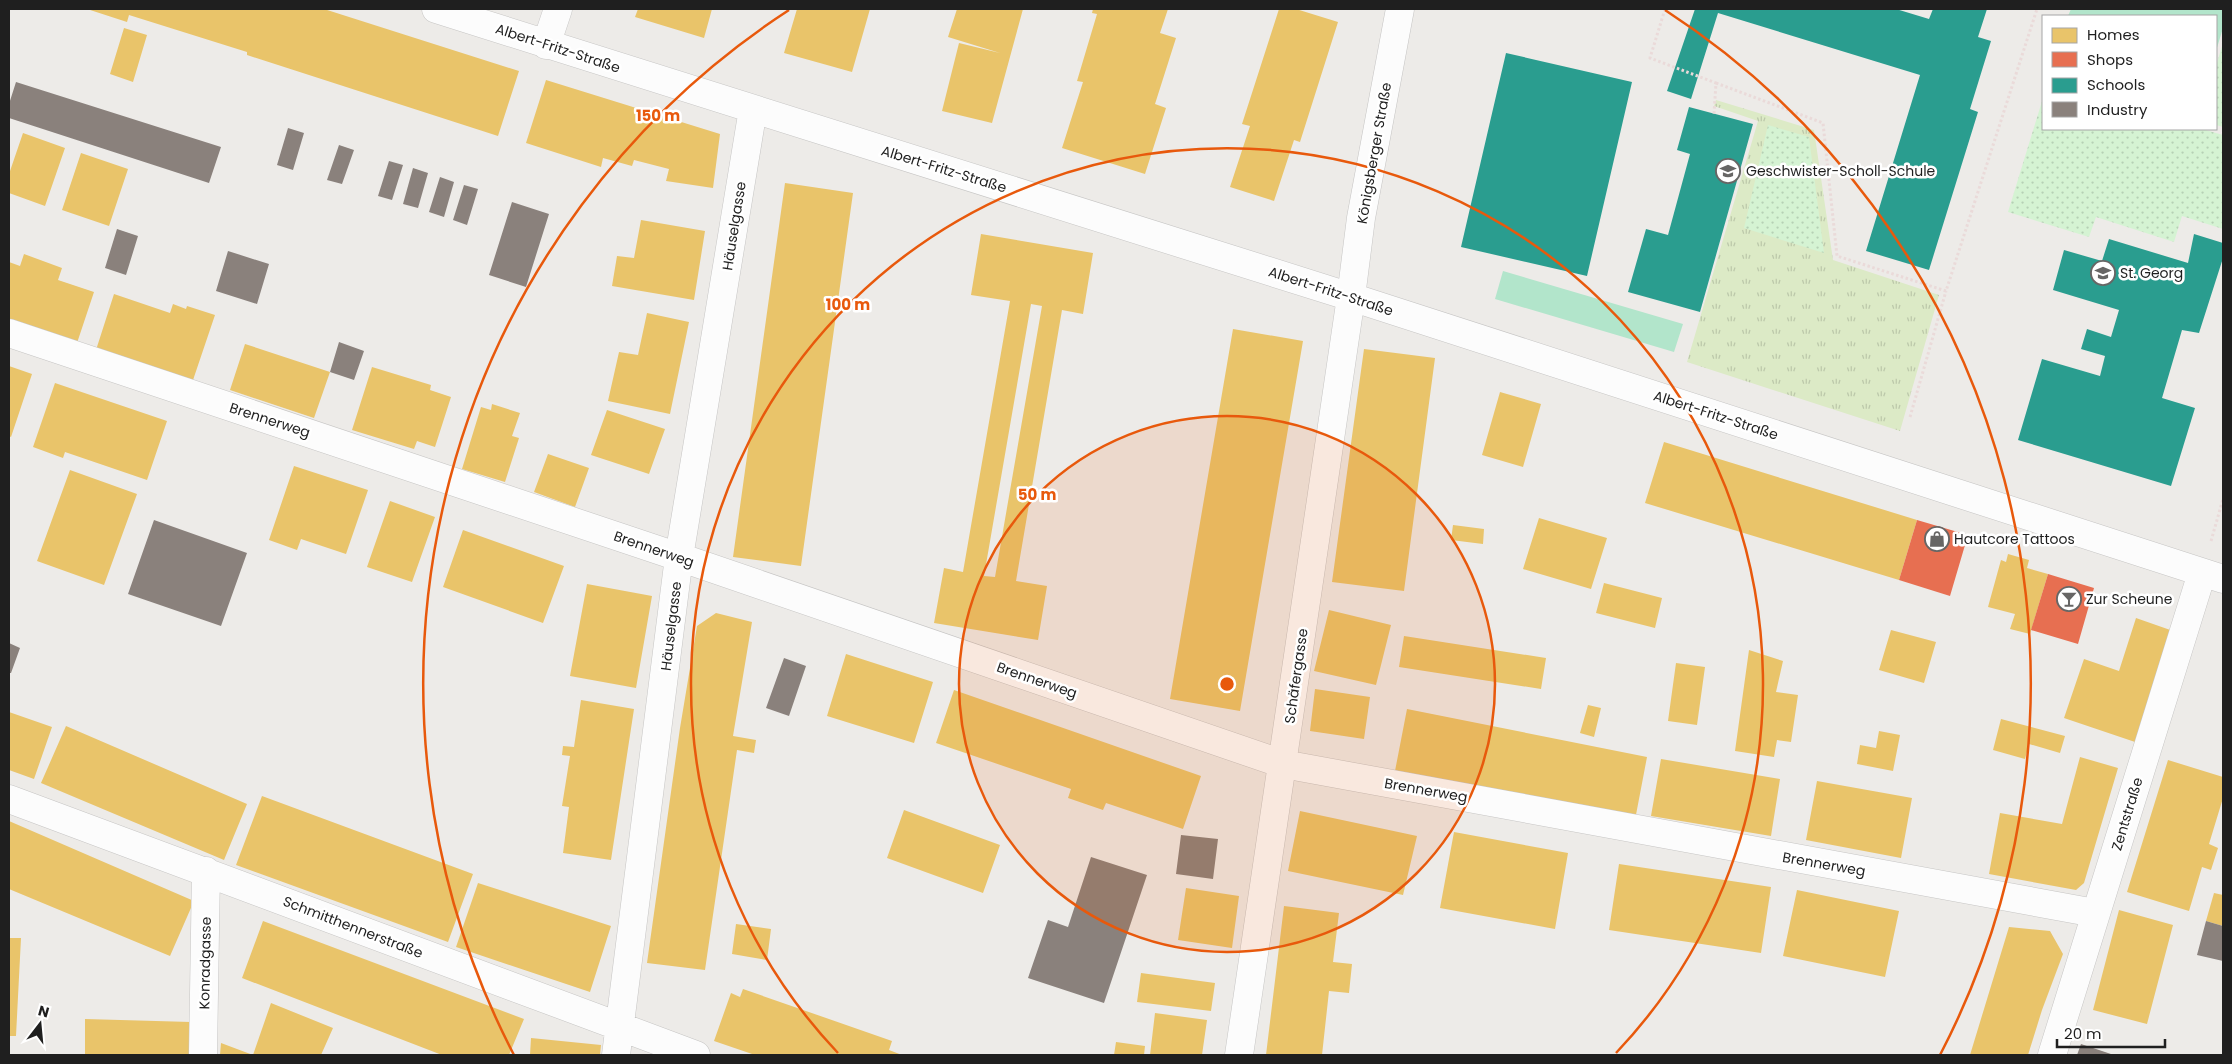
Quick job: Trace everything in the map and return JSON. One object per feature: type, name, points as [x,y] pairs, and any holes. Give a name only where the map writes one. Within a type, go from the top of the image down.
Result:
[{"type":"street","name":"Albert-Fritz-Straße","points":[[436,9],[1351,297],[2213,576]]},
{"type":"street","points":[[546,45],[558,9]]},
{"type":"street","name":"Königsberger Straße","points":[[1351,297],[1361,218],[1400,9]]},
{"type":"street","name":"Häuselgasse","points":[[616,1055],[680,557],[753,109]]},
{"type":"street","name":"Schäfergasse","points":[[1240,1055],[1351,297]]},
{"type":"street","name":"Brennerweg","points":[[9,333],[680,557],[1283,764],[2096,913]]},
{"type":"street","name":"Zentstraße","points":[[2052,1055],[2096,913],[2213,576]]},
{"type":"street","name":"Schmitthennerstraße","points":[[9,800],[206,871],[696,1055]]},
{"type":"street","name":"Konradgasse","points":[[203,1055],[206,871]]},
{"type":"path","points":[[1665,9],[1650,58],[1824,123],[1837,256],[1946,291]]},
{"type":"path","points":[[1910,417],[1946,291],[2037,9]]},
{"type":"path","points":[[1714,114],[1716,84]]},
{"type":"path","points":[[2213,576],[2223,499]]},
{"type":"green space","points":[[2071,9],[2223,9],[2223,28],[2217,48],[2217,15],[2068,15]]},
{"type":"green space","points":[[2223,43],[2223,127],[2217,125],[2217,63]]},
{"type":"green space","points":[[1716,100],[1814,130],[1833,260],[1939,295],[1900,431],[1687,362],[1758,121],[1714,106]]},
{"type":"green space","points":[[2042,101],[2042,130],[2206,130],[2223,135],[2223,229],[2182,216],[2174,242],[2096,217],[2089,237],[2008,212]]},
{"type":"green space","points":[[1768,125],[1809,137],[1824,253],[1744,228]]},
{"type":"green space","points":[[1503,271],[1683,324],[1674,352],[1495,299]]},
{"type":"building: Homes","points":[[87,9],[324,9],[519,71],[498,136],[247,55],[247,52],[129,15],[127,22]]},
{"type":"building: Homes","points":[[638,9],[712,9],[704,38],[635,17]]},
{"type":"building: Homes","points":[[797,9],[870,9],[852,72],[784,53]]},
{"type":"building: Homes","points":[[957,9],[1023,9],[992,123],[942,111],[959,43],[1000,53],[948,37]]},
{"type":"building: Homes","points":[[1093,9],[1168,9],[1160,33],[1176,38],[1155,104],[1166,108],[1145,174],[1062,148],[1083,82],[1077,81],[1097,14],[1092,13]]},
{"type":"building: Homes","points":[[1279,9],[1296,9],[1338,22],[1300,142],[1294,140],[1274,201],[1230,187],[1250,126],[1242,124]]},
{"type":"building: Homes","points":[[124,28],[147,35],[133,82],[110,74]]},
{"type":"building: Homes","points":[[546,80],[720,134],[713,188],[666,181],[669,169],[634,160],[632,166],[603,158],[601,167],[526,143]]},
{"type":"building: Homes","points":[[23,133],[65,148],[45,206],[9,193],[9,174]]},
{"type":"building: Homes","points":[[81,153],[128,169],[109,226],[62,210]]},
{"type":"building: Homes","points":[[785,183],[853,193],[801,566],[733,557]]},
{"type":"building: Homes","points":[[641,220],[705,231],[694,300],[612,286],[617,256],[634,258]]},
{"type":"building: Homes","points":[[981,234],[1093,253],[1083,314],[1062,310],[1016,581],[1047,586],[1038,640],[934,623],[944,568],[963,572],[1010,301],[971,295]],"holes":[[[1031,304],[1042,306],[995,577],[984,576]]]},
{"type":"building: Homes","points":[[24,254],[62,268],[58,280],[94,292],[77,343],[9,320],[9,262],[20,266]]},
{"type":"building: Homes","points":[[114,294],[170,313],[173,304],[186,309],[187,306],[215,315],[192,383],[96,350]]},
{"type":"building: Homes","points":[[647,313],[689,322],[670,414],[608,401],[619,352],[638,355]]},
{"type":"building: Homes","points":[[1233,329],[1303,341],[1240,711],[1170,699]]},
{"type":"building: Homes","points":[[245,344],[330,372],[314,418],[230,390]]},
{"type":"building: Homes","points":[[1364,349],[1435,358],[1404,591],[1332,582]]},
{"type":"building: Homes","points":[[9,366],[32,374],[11,437],[9,436]]},
{"type":"building: Homes","points":[[372,367],[431,385],[430,390],[451,397],[435,447],[417,441],[414,449],[352,430]]},
{"type":"building: Homes","points":[[55,383],[167,421],[147,480],[65,452],[63,458],[33,447]]},
{"type":"building: Homes","points":[[1500,392],[1541,404],[1523,467],[1482,455]]},
{"type":"building: Homes","points":[[492,404],[520,413],[512,436],[519,438],[505,482],[462,469],[481,407],[491,410]]},
{"type":"building: Homes","points":[[607,410],[665,429],[649,474],[591,455]]},
{"type":"building: Homes","points":[[1664,442],[1917,520],[1899,580],[1645,503]]},
{"type":"building: Homes","points":[[548,454],[589,468],[575,507],[534,492]]},
{"type":"building: Homes","points":[[294,466],[368,490],[346,554],[301,539],[297,550],[269,540]]},
{"type":"building: Homes","points":[[70,470],[137,494],[104,585],[37,561]]},
{"type":"building: Homes","points":[[390,501],[435,517],[412,582],[367,567]]},
{"type":"building: Homes","points":[[1539,518],[1607,538],[1591,589],[1523,569]]},
{"type":"building: Homes","points":[[1453,525],[1484,529],[1483,544],[1451,540]]},
{"type":"building: Homes","points":[[463,530],[564,566],[543,623],[443,587]]},
{"type":"building: Homes","points":[[2008,554],[2029,560],[2027,568],[2048,574],[2030,634],[2010,629],[2015,614],[1988,607],[2001,560],[2006,562]]},
{"type":"building: Homes","points":[[1604,583],[1662,598],[1655,628],[1596,613]]},
{"type":"building: Homes","points":[[587,584],[652,596],[636,688],[570,676]]},
{"type":"building: Homes","points":[[1329,610],[1391,625],[1376,685],[1314,671]]},
{"type":"building: Homes","points":[[716,613],[752,622],[733,736],[756,740],[754,753],[737,750],[705,970],[647,963],[680,728],[697,626]]},
{"type":"building: Homes","points":[[2136,618],[2176,632],[2138,743],[2064,718],[2084,659],[2119,671]]},
{"type":"building: Homes","points":[[1891,630],[1936,642],[1924,683],[1879,670]]},
{"type":"building: Homes","points":[[1404,636],[1546,658],[1541,689],[1399,667]]},
{"type":"building: Homes","points":[[1749,650],[1783,661],[1776,692],[1798,695],[1791,742],[1777,740],[1774,757],[1735,751]]},
{"type":"building: Homes","points":[[846,654],[933,682],[914,743],[827,716]]},
{"type":"building: Homes","points":[[1676,663],[1705,667],[1697,725],[1668,721]]},
{"type":"building: Homes","points":[[1315,689],[1370,697],[1364,739],[1310,731]]},
{"type":"building: Homes","points":[[954,690],[1201,776],[1183,829],[1106,803],[1103,810],[1068,798],[1071,789],[936,743]]},
{"type":"building: Homes","points":[[581,700],[634,709],[611,860],[563,853],[569,807],[562,806],[570,756],[562,755],[563,746],[574,747]]},
{"type":"building: Homes","points":[[1588,705],[1601,708],[1594,737],[1580,733]]},
{"type":"building: Homes","points":[[1407,709],[1647,757],[1635,820],[1395,771]]},
{"type":"building: Homes","points":[[9,712],[52,727],[34,779],[9,770]]},
{"type":"building: Homes","points":[[2001,719],[2065,736],[2060,753],[2029,744],[2025,759],[1993,750]]},
{"type":"building: Homes","points":[[66,726],[247,804],[224,860],[41,783]]},
{"type":"building: Homes","points":[[1879,731],[1900,735],[1893,771],[1857,764],[1860,745],[1876,748]]},
{"type":"building: Homes","points":[[2080,757],[2118,768],[2084,883],[2076,890],[1989,874],[2000,813],[2062,824]]},
{"type":"building: Homes","points":[[1661,759],[1780,779],[1771,836],[1651,816]]},
{"type":"building: Homes","points":[[2168,760],[2223,777],[2223,798],[2209,844],[2218,848],[2211,870],[2202,867],[2189,911],[2127,892]]},
{"type":"building: Homes","points":[[1817,781],[1912,798],[1901,858],[1806,840]]},
{"type":"building: Homes","points":[[262,796],[473,874],[448,942],[236,865]]},
{"type":"building: Homes","points":[[904,810],[1000,845],[983,893],[887,858]]},
{"type":"building: Homes","points":[[1300,811],[1417,836],[1403,895],[1288,871]]},
{"type":"building: Homes","points":[[9,821],[194,901],[170,956],[9,889]]},
{"type":"building: Homes","points":[[1454,832],[1568,853],[1555,929],[1440,908]]},
{"type":"building: Homes","points":[[1619,864],[1771,887],[1761,953],[1609,930]]},
{"type":"building: Homes","points":[[478,883],[611,926],[590,992],[456,947]]},
{"type":"building: Homes","points":[[1186,888],[1239,896],[1232,948],[1178,940]]},
{"type":"building: Homes","points":[[1797,890],[1899,911],[1885,977],[1783,956]]},
{"type":"building: Homes","points":[[2214,893],[2223,895],[2223,926],[2206,921]]},
{"type":"building: Homes","points":[[1284,906],[1339,913],[1333,962],[1352,964],[1349,993],[1329,991],[1322,1055],[1266,1055]]},
{"type":"building: Homes","points":[[2119,910],[2173,925],[2147,1024],[2093,1010]]},
{"type":"building: Homes","points":[[263,921],[524,1019],[509,1055],[442,1055],[242,978]]},
{"type":"building: Homes","points":[[736,924],[771,929],[767,960],[732,954]]},
{"type":"building: Homes","points":[[2009,927],[2050,931],[2063,954],[2042,1010],[2028,1055],[1970,1055]]},
{"type":"building: Homes","points":[[9,938],[21,938],[16,1036],[9,1036]]},
{"type":"building: Homes","points":[[1141,973],[1215,983],[1211,1011],[1137,1002]]},
{"type":"building: Homes","points":[[743,989],[892,1041],[889,1050],[902,1055],[755,1055],[714,1041],[731,993],[740,997]]},
{"type":"building: Homes","points":[[271,1003],[333,1028],[321,1055],[253,1055]]},
{"type":"building: Homes","points":[[1155,1013],[1207,1020],[1202,1055],[1150,1055]]},
{"type":"building: Homes","points":[[85,1019],[191,1022],[191,1055],[85,1055]]},
{"type":"building: Homes","points":[[531,1038],[601,1045],[600,1055],[530,1055]]},
{"type":"building: Homes","points":[[1116,1042],[1145,1046],[1144,1055],[1114,1055]]},
{"type":"building: Homes","points":[[221,1043],[253,1055],[220,1055]]},
{"type":"building: Shops","points":[[1917,520],[1968,535],[1950,596],[1899,580]]},
{"type":"building: Shops","points":[[2048,574],[2094,588],[2078,644],[2031,630]]},
{"type":"building: Schools","points":[[1695,9],[1896,9],[1929,19],[1933,9],[1987,9],[1978,37],[1991,41],[1970,109],[1978,112],[1929,270],[1866,251],[1920,75],[1718,13],[1691,99],[1667,91]]},
{"type":"building: Schools","points":[[1506,53],[1632,82],[1587,276],[1461,247]]},
{"type":"building: Schools","points":[[1689,107],[1753,124],[1700,312],[1628,292],[1646,229],[1668,235],[1690,154],[1677,150]]},
{"type":"building: Schools","points":[[2194,234],[2223,243],[2223,258],[2199,333],[2182,330],[2162,398],[2195,408],[2171,486],[2018,440],[2042,359],[2100,376],[2105,356],[2081,349],[2087,329],[2111,337],[2119,310],[2053,290],[2064,250],[2102,261],[2109,239],[2188,263]]},
{"type":"building: Industry","points":[[16,82],[221,147],[209,183],[9,118],[9,104]]},
{"type":"building: Industry","points":[[288,128],[304,133],[293,170],[277,165]]},
{"type":"building: Industry","points":[[339,145],[354,150],[342,184],[327,180]]},
{"type":"building: Industry","points":[[389,161],[403,165],[392,200],[378,196]]},
{"type":"building: Industry","points":[[413,168],[428,173],[418,208],[403,204]]},
{"type":"building: Industry","points":[[440,177],[454,182],[444,217],[429,212]]},
{"type":"building: Industry","points":[[464,185],[478,189],[467,225],[453,220]]},
{"type":"building: Industry","points":[[512,202],[549,214],[526,287],[489,275]]},
{"type":"building: Industry","points":[[117,229],[138,236],[126,275],[105,268]]},
{"type":"building: Industry","points":[[228,251],[269,264],[257,304],[216,291]]},
{"type":"building: Industry","points":[[339,342],[364,351],[354,380],[330,372]]},
{"type":"building: Industry","points":[[154,520],[247,553],[221,626],[128,594]]},
{"type":"building: Industry","points":[[9,643],[20,648],[11,673],[9,673]]},
{"type":"building: Industry","points":[[784,658],[806,666],[789,716],[766,708]]},
{"type":"building: Industry","points":[[1181,835],[1218,839],[1213,879],[1176,874]]},
{"type":"building: Industry","points":[[1091,857],[1147,875],[1104,1003],[1028,978],[1048,920],[1068,927]]},
{"type":"building: Industry","points":[[2206,921],[2223,926],[2223,961],[2197,955]]},
{"type":"building: Industry","points":[[2081,1044],[2114,1055],[2077,1055]]},
{"type":"place","name":"Geschwister-Scholl-Schule","points":[[1728,171]]},
{"type":"place","name":"St. Georg","points":[[2103,273]]},
{"type":"place","name":"Hautcore Tattoos","points":[[1937,539]]},
{"type":"place","name":"Zur Scheune","points":[[2069,599]]}]
